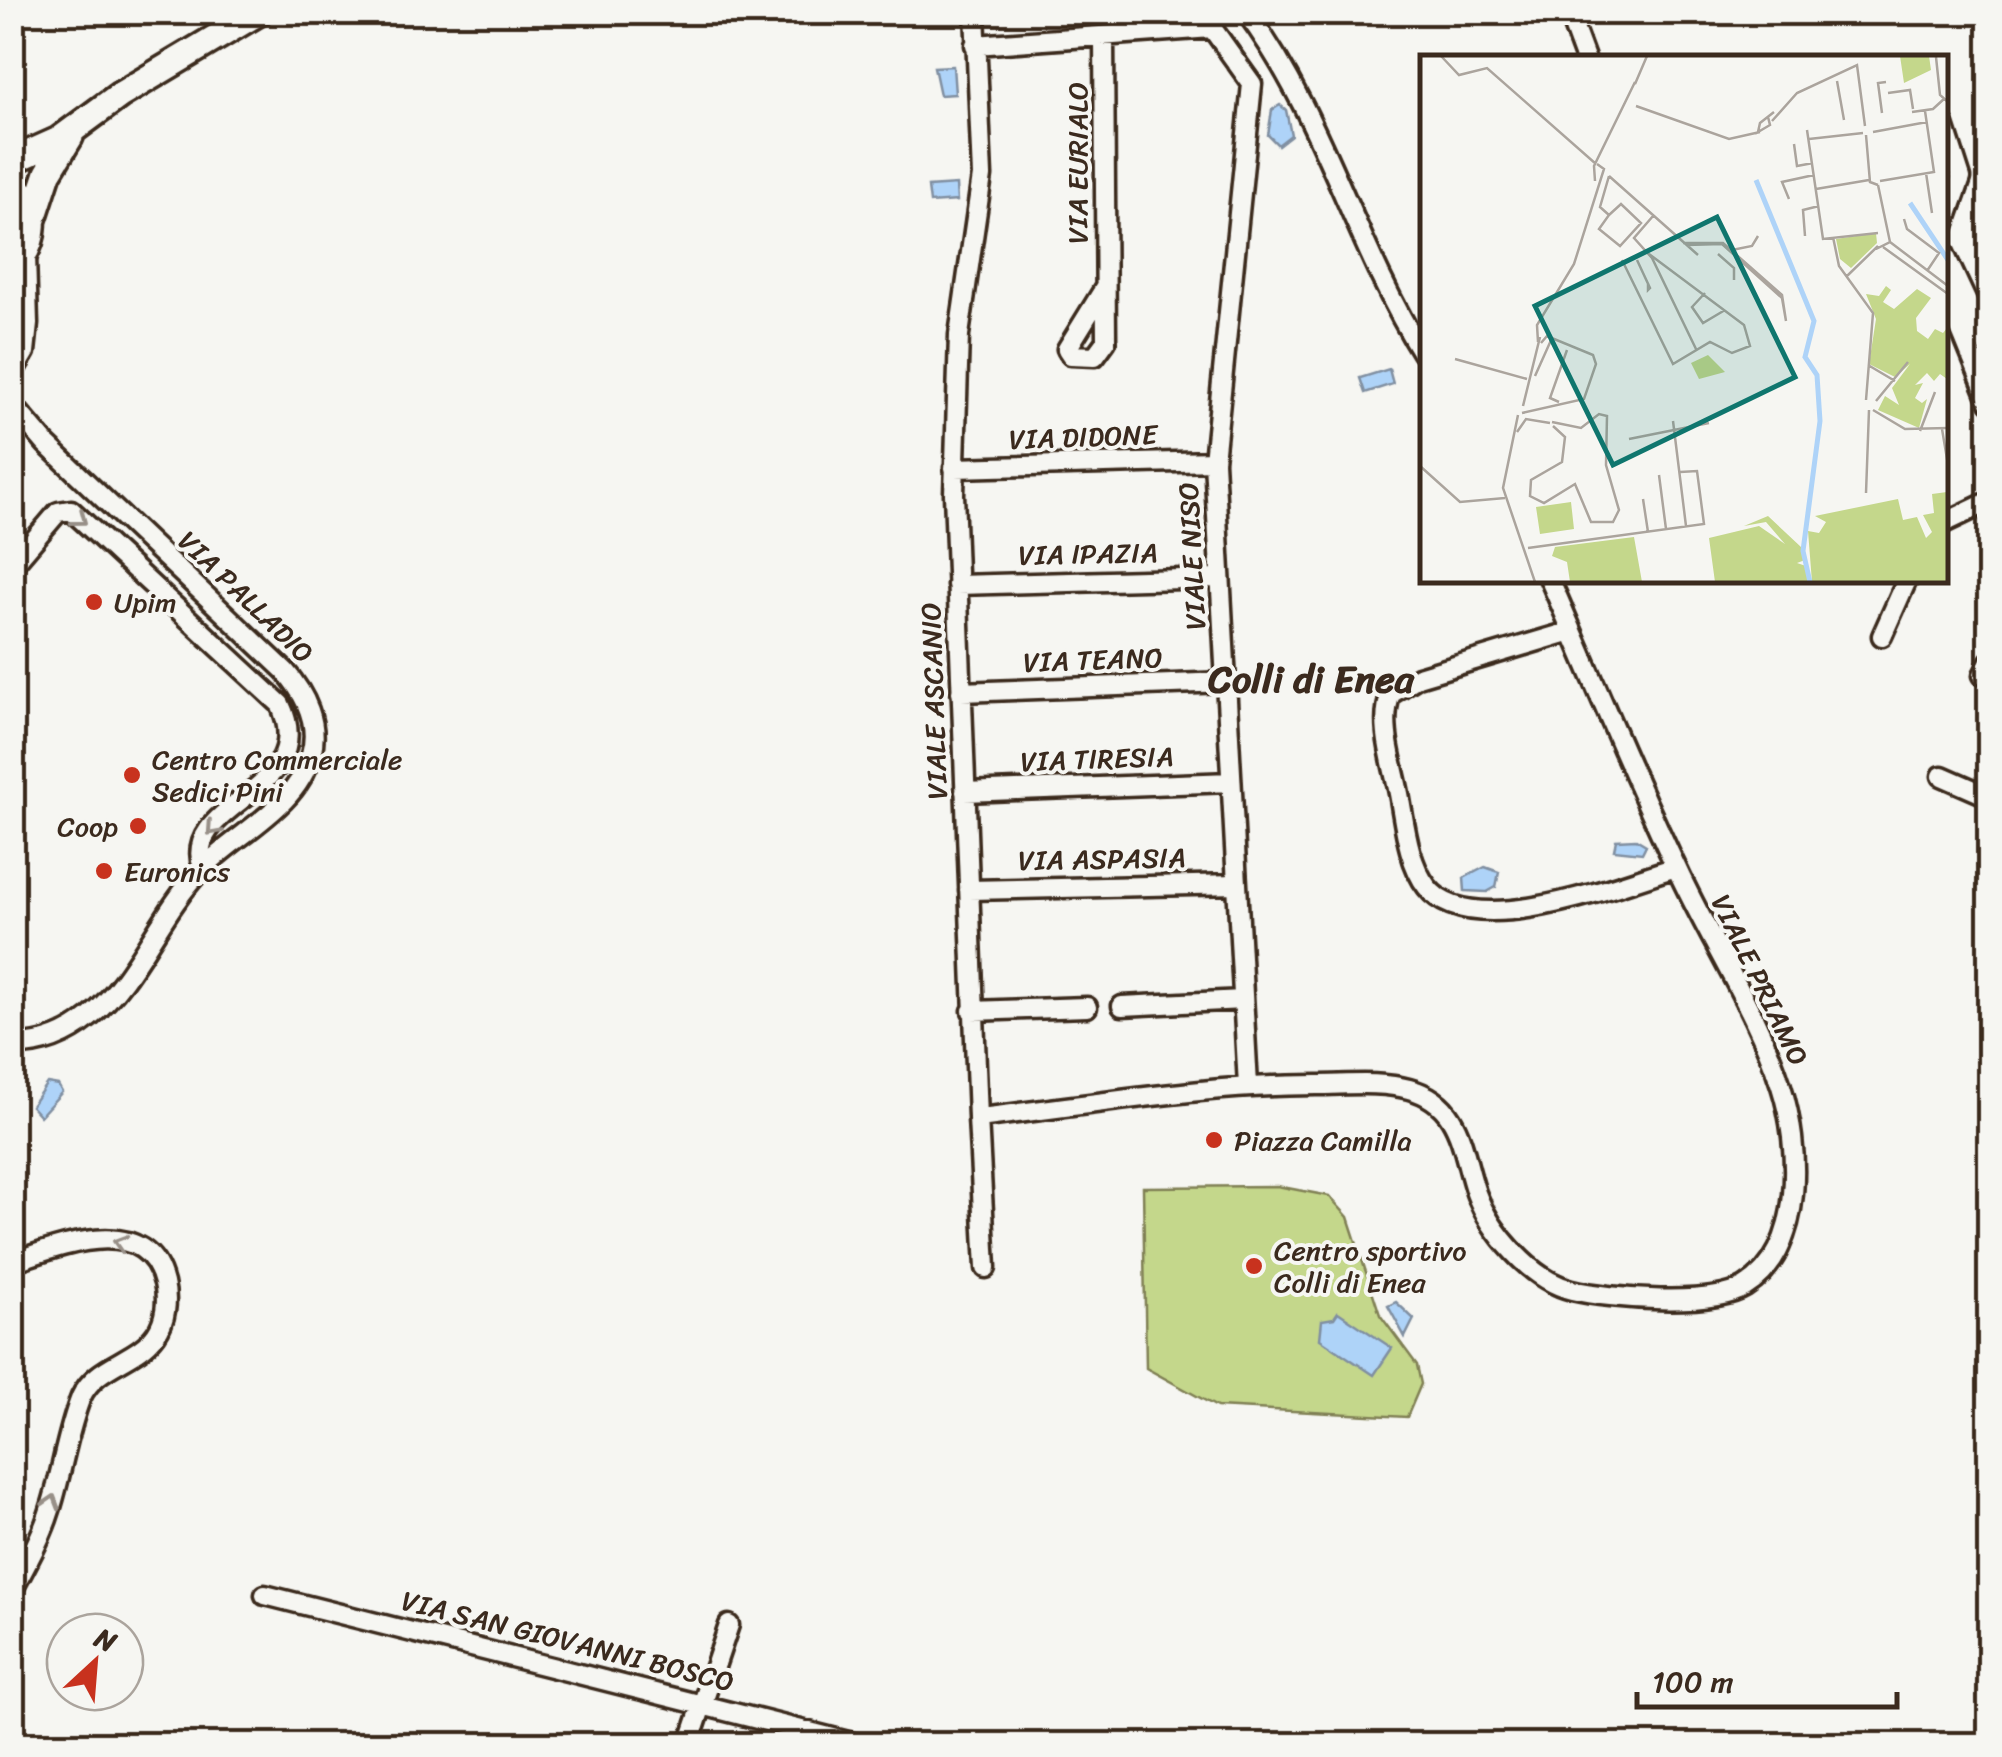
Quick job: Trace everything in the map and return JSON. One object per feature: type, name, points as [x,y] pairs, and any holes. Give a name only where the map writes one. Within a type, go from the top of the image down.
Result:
[{"type":"main road","points":[[12,162],[76,128],[120,96],[259,12]]},
{"type":"main road","points":[[19,263],[48,172],[76,128]]},
{"type":"main road","points":[[12,182],[28,200],[33,219]]},
{"type":"street","name":"VIALE ASCANIO","points":[[975,12],[982,176],[960,324],[954,468],[972,1012],[986,1268]]},
{"type":"street","points":[[1246,12],[1308,113],[1391,298],[1420,349]]},
{"type":"street","points":[[1568,12],[1584,55]]},
{"type":"street","points":[[975,45],[1104,37],[1215,20],[1252,84],[1283,72]]},
{"type":"street","name":"VIA EURIALO","points":[[1104,37],[1104,289]]},
{"type":"street","name":"VIALE NISO","points":[[1248,1086],[1214,461],[1252,84]]},
{"type":"street","points":[[1947,135],[1960,178],[1947,217]]},
{"type":"street","points":[[1947,259],[1990,352]]},
{"type":"street","points":[[12,374],[25,352],[28,324],[19,263]]},
{"type":"street","points":[[1947,300],[1990,402]]},
{"type":"street","points":[[12,307],[28,324]]},
{"type":"street","name":"VIA PALLADIO","points":[[12,404],[46,444],[278,663],[306,700],[313,744],[303,776],[278,805],[202,868],[96,1011],[61,1036],[12,1045]]},
{"type":"street","name":"VIA DIDONE","points":[[954,468],[1214,461]]},
{"type":"street","points":[[1947,522],[1990,501]]},
{"type":"street","points":[[12,566],[58,512],[71,510],[280,704],[289,733],[286,755],[276,770],[204,836],[198,852],[202,868]]},
{"type":"street","name":"VIA IPAZIA","points":[[957,585],[1220,578]]},
{"type":"street","name":"VIALE PRIAMO","points":[[1248,1086],[1385,1085],[1430,1098],[1450,1113],[1458,1128],[1478,1197],[1490,1221],[1536,1272],[1562,1287],[1694,1298],[1744,1287],[1767,1265],[1787,1221],[1793,1174],[1790,1122],[1770,1058],[1676,867],[1551,582]]},
{"type":"street","points":[[1882,636],[1906,582]]},
{"type":"street","points":[[1572,630],[1418,676],[1391,694],[1386,722],[1405,825],[1423,882],[1451,905],[1508,910],[1560,902],[1676,867]]},
{"type":"street","points":[[1990,662],[1984,675],[1990,678]]},
{"type":"street","name":"VIA TEANO","points":[[961,692],[1226,682]]},
{"type":"street","points":[[1942,776],[1990,797]]},
{"type":"street","name":"VIA TIRESIA","points":[[965,792],[1231,782]]},
{"type":"street","name":"VIA ASPASIA","points":[[970,890],[1236,884]]},
{"type":"street","points":[[1122,1006],[1243,1000]]},
{"type":"street","points":[[972,1012],[1087,1007]]},
{"type":"street","points":[[978,1118],[1248,1086]]},
{"type":"street","points":[[12,1262],[84,1239],[120,1240],[157,1266],[166,1301],[154,1337],[102,1371],[83,1394],[44,1529],[12,1590]]},
{"type":"street","name":"VIA SAN GIOVANNI BOSCO","points":[[265,1595],[857,1744]]},
{"type":"street","points":[[689,1744],[729,1624]]},
{"type":"green space","name":"Centro sportivo Colli di Enea","points":[[1277,1186],[1329,1196],[1348,1217],[1380,1315],[1417,1365],[1421,1384],[1407,1417],[1217,1407],[1146,1368],[1143,1187]]},
{"type":"water","points":[[953,66],[955,94],[940,95],[934,67]]},
{"type":"water","points":[[1280,105],[1286,110],[1291,135],[1278,145],[1268,135],[1272,110]]},
{"type":"water","points":[[956,185],[957,201],[930,203],[928,187]]},
{"type":"water","points":[[1389,369],[1393,384],[1365,393],[1360,378]]},
{"type":"water","points":[[1636,839],[1646,845],[1642,853],[1614,850],[1616,840]]},
{"type":"water","points":[[1485,867],[1499,872],[1496,887],[1487,892],[1465,891],[1464,878]]},
{"type":"water","points":[[47,1083],[58,1085],[62,1092],[40,1116],[31,1106]]},
{"type":"water","points":[[1396,1302],[1414,1319],[1405,1337],[1388,1306]]},
{"type":"water","points":[[1338,1312],[1392,1348],[1374,1375],[1320,1339],[1322,1320],[1334,1318]]},
{"type":"place","name":"Upim","points":[[94,602]]},
{"type":"place","name":"Centro Commerciale Sedici Pini","points":[[132,775]]},
{"type":"place","name":"Coop","points":[[138,826]]},
{"type":"place","name":"Euronics","points":[[104,871]]},
{"type":"place","name":"Piazza Camilla","points":[[1214,1140]]},
{"type":"place","name":"Centro sportivo Colli di Enea","points":[[1254,1266]]},
{"type":"district","name":"Colli di Enea","points":[[1311,679]]}]
